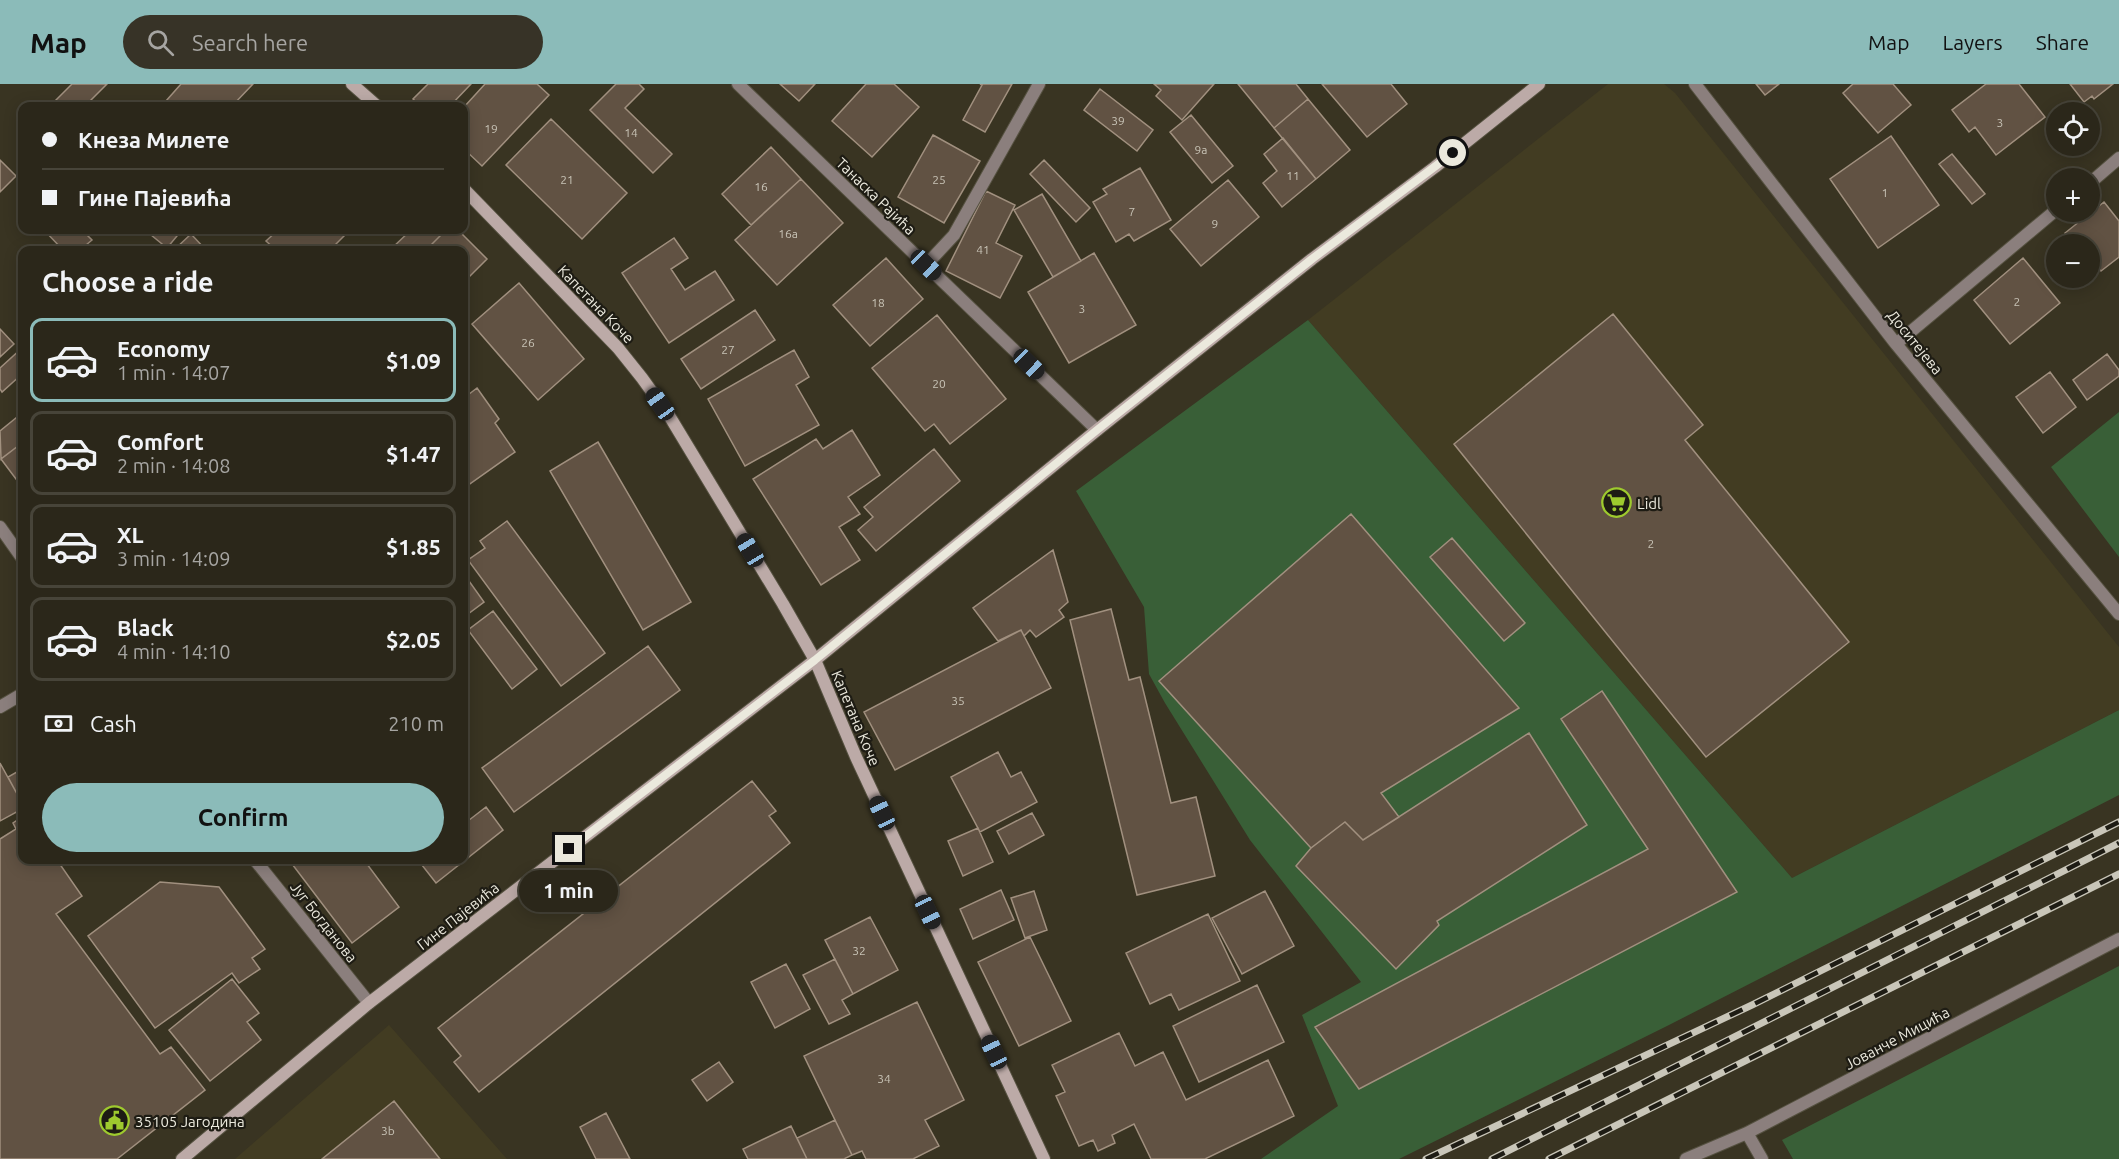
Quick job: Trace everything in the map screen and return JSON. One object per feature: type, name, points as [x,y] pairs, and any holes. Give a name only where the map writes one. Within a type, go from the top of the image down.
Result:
[{"type":"main road","points":[[352,84],[372,102]]},
{"type":"main road","name":"Гине Пајевића","points":[[182,1159],[369,1003],[815,660],[1097,430],[1312,259],[1435,167],[1539,84]]},
{"type":"main road","name":"Капетана Коче","points":[[468,193],[618,348],[670,417],[696,460],[815,660],[856,757],[1044,1159]]},
{"type":"street","name":"Танаска Рајића","points":[[738,84],[1097,430]]},
{"type":"street","points":[[926,265],[954,235],[1039,84]]},
{"type":"street","name":"Доситејева","points":[[1695,84],[1896,344],[2119,614]]},
{"type":"street","points":[[2100,174],[2119,158]]},
{"type":"street","points":[[1896,344],[2046,218]]},
{"type":"street","points":[[0,526],[18,552]]},
{"type":"street","points":[[0,707],[18,696]]},
{"type":"street","name":"Југ Богданова","points":[[258,864],[369,1003]]},
{"type":"street","name":"Јованче Мицића","points":[[1686,1159],[1747,1133],[2119,939]]},
{"type":"street","points":[[1747,1133],[1762,1159]]},
{"type":"shaded area","points":[[1608,84],[1664,84],[1675,93],[2119,647],[2119,710],[1792,878],[1308,320]]},
{"type":"shaded area","points":[[389,1025],[507,1159],[235,1159]]},
{"type":"green space","points":[[1308,320],[1792,878],[2119,710],[2119,795],[1669,1025],[1399,1159],[1261,1159],[1338,1106],[1302,1015],[1361,982],[1250,840],[1165,703],[1149,674],[1144,607],[1076,491]]},
{"type":"green space","points":[[2119,412],[2119,557],[2051,467]]},
{"type":"green space","points":[[2119,966],[2119,1159],[1793,1159],[1782,1140]]},
{"type":"building","points":[[72,84],[107,84],[89,102],[54,102]]},
{"type":"building","points":[[181,84],[253,84],[236,102],[166,101]]},
{"type":"building","points":[[428,84],[471,84],[454,102],[416,102],[413,99]]},
{"type":"building","points":[[485,84],[537,84],[549,95],[482,166],[468,153],[468,103]]},
{"type":"building","points":[[616,84],[639,84],[644,89],[625,108],[672,154],[653,173],[590,110]]},
{"type":"building","points":[[780,84],[815,84],[799,101]]},
{"type":"building","points":[[866,84],[894,84],[919,107],[872,157],[832,121]]},
{"type":"building","points":[[980,84],[1012,84],[985,132],[963,120],[982,85]]},
{"type":"building","points":[[1154,84],[1214,84],[1182,120],[1156,96],[1161,90]]},
{"type":"building","points":[[1238,84],[1296,84],[1308,99],[1274,128]]},
{"type":"building","points":[[1322,84],[1391,84],[1407,104],[1367,137]]},
{"type":"building","points":[[1756,84],[1779,84],[1765,95]]},
{"type":"building","points":[[1853,84],[1893,84],[1911,105],[1878,133],[1843,93]]},
{"type":"building","points":[[1986,84],[2019,84],[2045,117],[1996,155],[1975,127],[1969,132],[1952,110]]},
{"type":"building","points":[[2070,84],[2113,84],[2094,99],[2092,96],[2084,102]]},
{"type":"building","points":[[1100,89],[1153,130],[1137,151],[1084,110]]},
{"type":"building","points":[[1308,99],[1350,150],[1316,179],[1274,128]]},
{"type":"building","points":[[1191,115],[1233,166],[1212,183],[1170,132]]},
{"type":"building","points":[[551,119],[627,193],[582,239],[506,165]]},
{"type":"building","points":[[933,135],[980,161],[944,223],[898,197]]},
{"type":"building","points":[[1891,136],[1939,205],[1878,248],[1830,179]]},
{"type":"building","points":[[1283,138],[1316,179],[1282,207],[1263,183],[1277,171],[1264,154]]},
{"type":"building","points":[[771,147],[801,179],[751,225],[722,194]]},
{"type":"building","points":[[1952,154],[1985,194],[1972,204],[1939,164]]},
{"type":"building","points":[[0,160],[16,176],[0,192]]},
{"type":"building","points":[[1044,160],[1090,208],[1076,222],[1030,174]]},
{"type":"building","points":[[1140,168],[1171,220],[1134,241],[1129,234],[1116,242],[1093,202],[1107,194],[1103,189]]},
{"type":"building","points":[[801,179],[843,223],[777,285],[735,240]]},
{"type":"building","points":[[1228,180],[1259,217],[1201,266],[1170,229]]},
{"type":"building","points":[[986,191],[1015,205],[996,243],[1022,256],[1000,298],[946,271]]},
{"type":"building","points":[[1042,194],[1081,261],[1053,277],[1014,210]]},
{"type":"building","points":[[2104,202],[2119,221],[2119,257],[2101,271],[2100,234],[2065,233],[2079,222],[2100,222],[2100,205]]},
{"type":"building","points":[[48,234],[86,234],[92,240],[85,246],[59,246]]},
{"type":"building","points":[[150,234],[179,234],[169,246],[165,246]]},
{"type":"building","points":[[191,234],[202,246],[178,246]]},
{"type":"building","points":[[274,234],[346,234],[334,246],[272,246],[266,241]]},
{"type":"building","points":[[407,234],[442,234],[430,246],[394,246]]},
{"type":"building","points":[[442,234],[462,234],[487,259],[469,277],[468,246],[430,246]]},
{"type":"building","points":[[674,238],[688,258],[671,269],[685,290],[715,271],[734,300],[669,343],[622,273]]},
{"type":"building","points":[[1094,253],[1136,325],[1069,363],[1028,292]]},
{"type":"building","points":[[886,258],[923,299],[870,346],[833,305]]},
{"type":"building","points":[[2023,258],[2060,303],[2010,344],[1974,300]]},
{"type":"building","points":[[519,283],[584,359],[538,400],[472,324]]},
{"type":"building","points":[[755,310],[775,340],[701,389],[681,359]]},
{"type":"building","points":[[1613,314],[1703,425],[1685,440],[1849,642],[1706,757],[1454,444]]},
{"type":"building","points":[[937,315],[1006,399],[950,444],[934,424],[925,431],[872,368]]},
{"type":"building","points":[[0,329],[14,344],[0,357]]},
{"type":"building","points":[[794,350],[809,377],[796,385],[819,425],[745,466],[708,399]]},
{"type":"building","points":[[18,352],[18,378],[2,392],[0,368]]},
{"type":"building","points":[[2107,354],[2119,370],[2119,376],[2087,400],[2073,380]]},
{"type":"building","points":[[2050,372],[2076,407],[2043,433],[2016,397]]},
{"type":"building","points":[[477,388],[499,419],[495,423],[515,452],[468,485],[468,395]]},
{"type":"building","points":[[18,416],[18,446],[1,459],[0,431]]},
{"type":"building","points":[[852,430],[880,475],[848,497],[860,514],[839,527],[860,560],[821,585],[753,479],[816,439],[823,449]]},
{"type":"building","points":[[598,442],[691,602],[643,630],[550,471]]},
{"type":"building","points":[[18,446],[18,482],[1,459]]},
{"type":"building","points":[[934,449],[960,481],[876,551],[858,530],[873,517],[864,507]]},
{"type":"building","points":[[1351,514],[1519,708],[1381,793],[1399,817],[1363,840],[1345,822],[1311,848],[1159,681]]},
{"type":"building","points":[[507,521],[605,653],[561,686],[468,560],[485,548],[480,541]]},
{"type":"building","points":[[1452,538],[1525,623],[1504,641],[1430,557]]},
{"type":"building","points":[[1053,550],[1068,602],[1059,610],[1064,617],[1036,637],[1030,630],[1024,636],[1021,630],[998,641],[973,608]]},
{"type":"building","points":[[468,580],[484,602],[468,614]]},
{"type":"building","points":[[1111,609],[1129,680],[1140,677],[1171,803],[1196,797],[1215,876],[1137,895],[1070,620]]},
{"type":"building","points":[[493,611],[537,669],[512,689],[468,630]]},
{"type":"building","points":[[1021,630],[1051,688],[895,770],[864,712]]},
{"type":"building","points":[[648,646],[680,690],[514,812],[482,768]]},
{"type":"building","points":[[1602,691],[1737,892],[1359,1089],[1315,1027],[1648,849],[1561,719]]},
{"type":"building","points":[[1529,733],[1587,825],[1437,921],[1439,925],[1396,969],[1296,866],[1311,848],[1345,822],[1363,840]]},
{"type":"building","points":[[998,752],[1011,777],[1021,772],[1037,802],[980,832],[951,777]]},
{"type":"building","points":[[0,763],[18,796],[18,811],[0,821]]},
{"type":"building","points":[[18,771],[18,796],[8,777]]},
{"type":"building","points":[[752,781],[776,811],[769,816],[790,843],[479,1092],[454,1062],[461,1056],[438,1028]]},
{"type":"building","points":[[486,807],[503,830],[468,858],[468,821]]},
{"type":"building","points":[[1032,813],[1044,835],[1009,854],[997,831]]},
{"type":"building","points":[[18,820],[18,864],[60,864],[82,896],[56,914],[160,1054],[171,1047],[205,1090],[117,1159],[0,1159],[0,839],[16,829],[13,823]]},
{"type":"building","points":[[978,828],[993,862],[963,876],[948,841]]},
{"type":"building","points":[[292,864],[367,864],[399,907],[352,943]]},
{"type":"building","points":[[421,864],[460,864],[436,883]]},
{"type":"building","points":[[160,882],[219,887],[265,949],[252,958],[260,969],[239,983],[232,973],[155,1028],[88,936]]},
{"type":"building","points":[[1001,890],[1014,920],[973,939],[960,909]]},
{"type":"building","points":[[1034,891],[1047,930],[1025,938],[1011,898]]},
{"type":"building","points":[[1265,891],[1294,946],[1242,974],[1212,918]]},
{"type":"building","points":[[1208,914],[1240,981],[1179,1010],[1171,994],[1150,1004],[1126,953]]},
{"type":"building","points":[[870,917],[898,970],[853,994],[825,940]]},
{"type":"building","points":[[1030,937],[1071,1021],[1019,1046],[978,962]]},
{"type":"building","points":[[835,959],[853,994],[842,1000],[850,1014],[829,1024],[803,975]]},
{"type":"building","points":[[786,964],[810,1009],[775,1028],[751,982]]},
{"type":"building","points":[[232,979],[259,1013],[247,1022],[261,1040],[210,1081],[169,1030]]},
{"type":"building","points":[[1257,985],[1284,1042],[1199,1082],[1173,1026]]},
{"type":"building","points":[[917,1002],[964,1100],[925,1120],[939,1146],[913,1159],[866,1159],[862,1151],[852,1155],[804,1056]]},
{"type":"building","points":[[1119,1033],[1135,1066],[1163,1052],[1186,1100],[1268,1060],[1294,1116],[1205,1159],[1151,1159],[1134,1124],[1112,1135],[1115,1143],[1098,1151],[1093,1140],[1079,1146],[1056,1096],[1065,1092],[1052,1065]]},
{"type":"building","points":[[719,1062],[733,1082],[707,1101],[692,1080]]},
{"type":"building","points":[[394,1101],[440,1159],[322,1159]]},
{"type":"building","points":[[606,1113],[630,1159],[596,1159],[580,1127]]},
{"type":"building","points":[[835,1120],[852,1155],[844,1159],[807,1159],[797,1138]]},
{"type":"building","points":[[791,1126],[807,1159],[748,1159],[743,1149]]},
{"type":"railway","points":[[1426,1159],[1752,1005],[2119,822]]},
{"type":"railway","points":[[1492,1159],[2119,843]]},
{"type":"railway","points":[[1549,1159],[2119,874]]},
{"type":"place","name":"Lidl","points":[[1616,503]]},
{"type":"place","name":"35105 Јагодина","points":[[114,1121]]},
{"type":"route","points":[[569,849],[815,660],[1097,430],[1312,259],[1453,153]]}]
